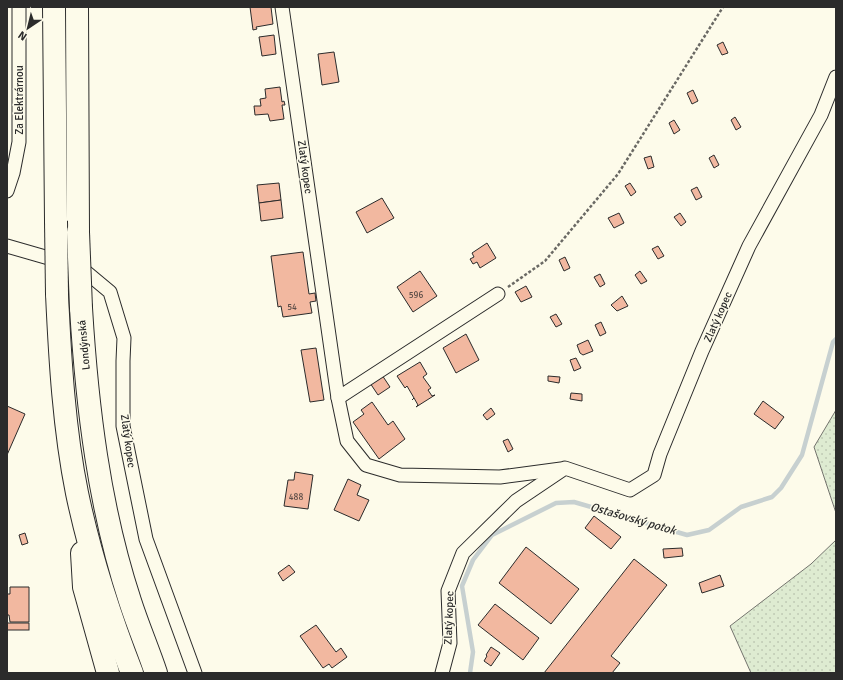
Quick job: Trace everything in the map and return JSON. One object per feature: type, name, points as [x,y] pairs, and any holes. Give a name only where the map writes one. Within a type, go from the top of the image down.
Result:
[{"type":"highway","points":[[54,7],[57,294],[59,340],[68,430],[77,492],[84,587],[108,673]]},
{"type":"highway","name":"Londýnská","points":[[77,7],[78,232],[81,308],[83,344],[95,450],[105,505],[116,550],[130,601],[156,673]]},
{"type":"highway","points":[[77,492],[94,565],[111,618],[132,673]]},
{"type":"street","name":"Za Elektrárnou","points":[[7,191],[13,173],[19,142],[19,7]]},
{"type":"street","name":"Zlatý kopec","points":[[282,7],[338,398],[347,442],[366,465],[400,475],[500,477],[565,468],[630,490],[654,474],[660,454],[699,359],[749,246],[822,116],[836,77]]},
{"type":"street","name":"Zlatý kopec","points":[[7,246],[80,266],[110,292],[124,338],[123,426],[146,539],[195,673]]},
{"type":"street","points":[[338,398],[498,294]]},
{"type":"street","name":"Zlatý kopec","points":[[442,673],[450,643],[448,590],[463,554],[516,501],[565,468]]},
{"type":"path","points":[[498,294],[545,260],[618,174],[723,7]]},
{"type":"green space","points":[[836,410],[836,513],[814,447]]},
{"type":"green space","points":[[836,540],[836,673],[751,673],[730,626],[811,564]]},
{"type":"building","points":[[250,7],[271,7],[273,24],[256,27],[257,29],[253,30]]},
{"type":"building","points":[[274,35],[276,54],[262,56],[259,37]]},
{"type":"building","points":[[723,42],[728,53],[722,55],[717,45]]},
{"type":"building","points":[[334,52],[339,82],[322,85],[318,54]]},
{"type":"building","points":[[280,87],[282,102],[284,101],[285,105],[282,105],[284,119],[270,121],[268,114],[255,115],[254,106],[261,106],[260,99],[266,98],[265,89]]},
{"type":"building","points":[[693,90],[698,101],[692,104],[687,93]]},
{"type":"building","points":[[735,117],[741,127],[736,130],[731,120]]},
{"type":"building","points":[[674,120],[680,130],[674,134],[669,123]]},
{"type":"building","points":[[714,155],[719,165],[714,168],[709,158]]},
{"type":"building","points":[[651,156],[654,167],[648,169],[644,158]]},
{"type":"building","points":[[279,183],[281,200],[259,203],[257,185]]},
{"type":"building","points":[[630,183],[636,192],[631,196],[625,186]]},
{"type":"building","points":[[697,187],[702,197],[696,200],[691,190]]},
{"type":"building","points":[[382,198],[394,218],[367,233],[356,212]]},
{"type":"building","points":[[281,200],[283,218],[261,221],[259,203]]},
{"type":"building","points":[[619,213],[624,223],[614,228],[608,218]]},
{"type":"building","points":[[680,213],[686,222],[681,226],[674,217]]},
{"type":"building","points":[[487,243],[496,258],[480,268],[477,262],[473,264],[470,259],[474,257],[472,253]]},
{"type":"building","points":[[658,246],[664,256],[658,259],[652,249]]},
{"type":"building","points":[[303,252],[309,294],[315,293],[316,301],[310,302],[312,313],[283,317],[281,306],[278,307],[271,256]]},
{"type":"building","points":[[565,257],[570,268],[564,271],[559,260]]},
{"type":"building","points":[[420,271],[437,296],[413,312],[397,287]]},
{"type":"building","points":[[640,271],[647,281],[641,284],[635,275]]},
{"type":"building","points":[[600,274],[605,284],[600,287],[594,277]]},
{"type":"building","points":[[526,286],[532,297],[521,302],[515,292]]},
{"type":"building","points":[[622,296],[628,306],[617,311],[611,305]]},
{"type":"building","points":[[556,314],[562,324],[556,327],[550,317]]},
{"type":"building","points":[[601,322],[606,333],[600,336],[595,325]]},
{"type":"building","points":[[466,334],[479,360],[456,373],[443,348]]},
{"type":"building","points":[[588,340],[593,351],[583,355],[580,353],[577,345]]},
{"type":"building","points":[[316,348],[324,400],[310,402],[301,350]]},
{"type":"building","points":[[576,358],[581,368],[574,371],[570,360]]},
{"type":"building","points":[[420,362],[427,374],[423,377],[431,388],[428,390],[432,396],[435,395],[416,407],[418,405],[407,386],[405,388],[397,376]]},
{"type":"building","points":[[382,375],[390,387],[378,395],[370,383]]},
{"type":"building","points":[[548,376],[560,377],[559,383],[548,381]]},
{"type":"building","points":[[571,393],[582,394],[582,401],[570,399]]},
{"type":"building","points":[[763,401],[784,417],[775,429],[754,414]]},
{"type":"building","points":[[372,402],[388,425],[393,421],[405,439],[379,459],[353,422],[364,414],[361,410]]},
{"type":"building","points":[[7,406],[25,414],[7,455]]},
{"type":"building","points":[[491,408],[495,414],[487,420],[483,415]]},
{"type":"building","points":[[508,439],[513,449],[508,452],[503,441]]},
{"type":"building","points":[[295,472],[313,475],[308,509],[284,506],[288,480],[294,480]]},
{"type":"building","points":[[348,479],[361,485],[357,495],[369,500],[359,521],[334,510]]},
{"type":"building","points":[[594,516],[621,537],[611,549],[585,528]]},
{"type":"building","points":[[25,533],[28,543],[22,545],[19,535]]},
{"type":"building","points":[[526,547],[579,589],[551,624],[499,583]]},
{"type":"building","points":[[682,548],[683,556],[664,558],[663,549]]},
{"type":"building","points":[[634,559],[667,585],[611,656],[620,663],[612,673],[544,673]]},
{"type":"building","points":[[289,565],[295,572],[283,581],[278,573]]},
{"type":"building","points":[[720,575],[724,586],[702,593],[699,583]]},
{"type":"building","points":[[10,587],[29,587],[29,622],[10,622],[9,615],[7,615],[7,594],[10,594]]},
{"type":"building","points":[[495,604],[539,638],[523,660],[478,625]]},
{"type":"building","points":[[7,623],[29,623],[29,630],[7,630]]},
{"type":"building","points":[[316,625],[336,652],[341,648],[347,657],[332,668],[329,664],[323,668],[300,636]]},
{"type":"building","points":[[491,647],[500,653],[491,666],[484,661]]},
{"type":"waterway","name":"Ostašovský potok","points":[[470,673],[473,652],[462,586],[473,560],[492,535],[556,503],[574,502],[687,535],[709,530],[741,507],[772,497],[781,488],[802,455],[833,342],[836,339]]}]
